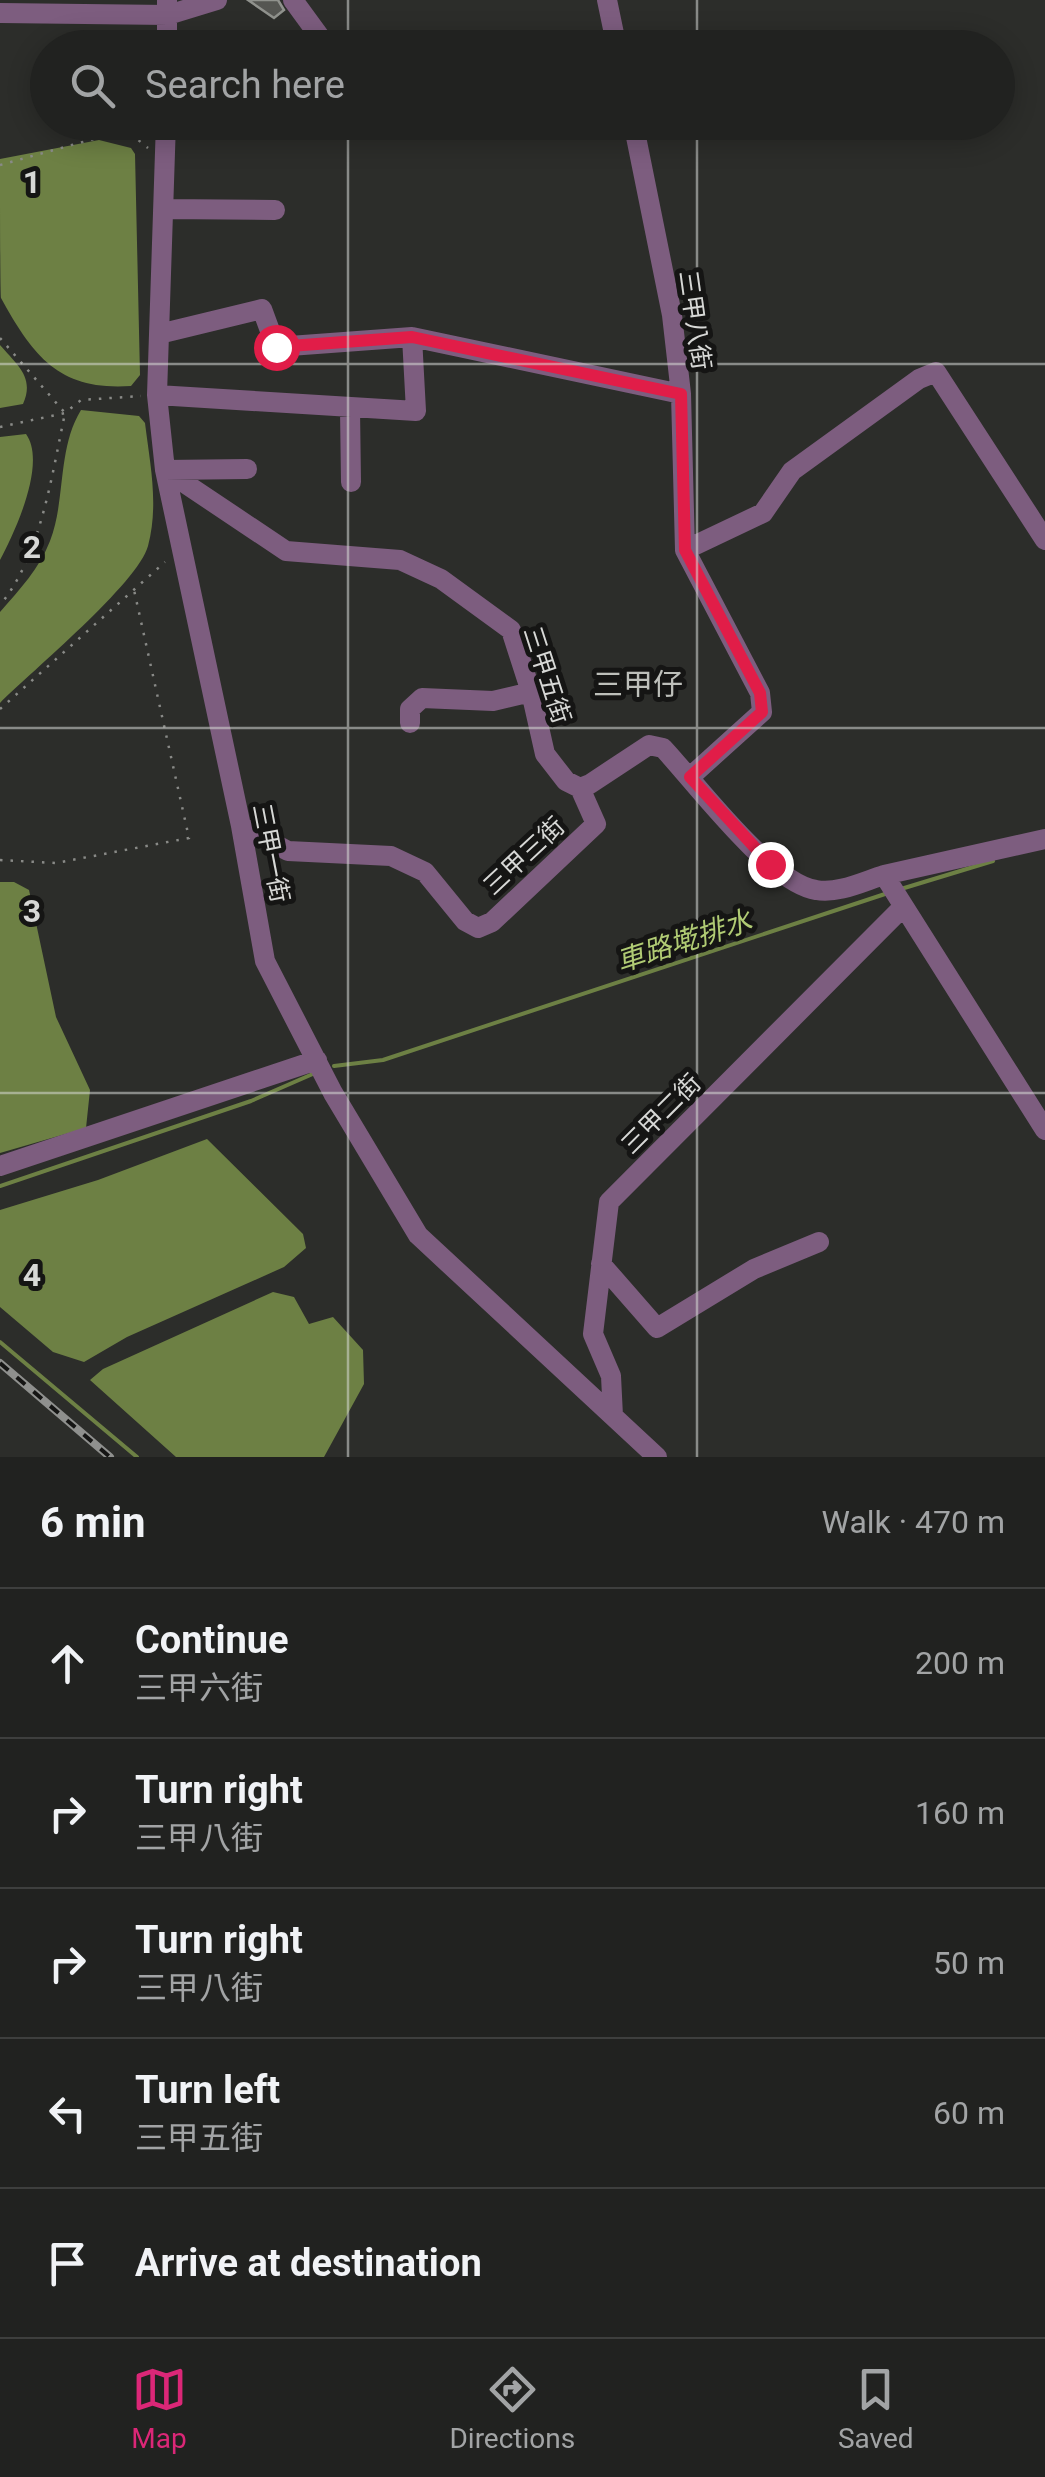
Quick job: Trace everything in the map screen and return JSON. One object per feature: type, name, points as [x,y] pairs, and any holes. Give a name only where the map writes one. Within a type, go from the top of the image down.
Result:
[{"type":"street","points":[[0,13],[167,7],[217,0]]},
{"type":"street","points":[[293,0],[315,30]]},
{"type":"street","points":[[607,0],[613,30]]},
{"type":"street","name":"三甲一街","points":[[167,140],[157,395],[165,470],[241,826],[265,961],[418,1235],[656,1457]]},
{"type":"street","name":"三甲八街","points":[[637,140],[672,314],[681,394],[685,550],[760,693],[762,712],[690,777]]},
{"type":"street","points":[[163,209],[275,210]]},
{"type":"street","points":[[158,334],[262,309],[276,347],[412,337],[681,394]]},
{"type":"street","points":[[157,395],[416,411],[412,337]]},
{"type":"street","points":[[685,550],[763,513],[792,471],[919,379],[936,372],[1045,540]]},
{"type":"street","points":[[350,409],[350,482]]},
{"type":"street","points":[[165,470],[247,469]]},
{"type":"street","name":"三甲五街","points":[[165,470],[286,550],[400,560],[441,579],[510,630],[532,692],[545,754],[566,781],[580,788]]},
{"type":"street","points":[[410,723],[410,710],[422,698],[493,701],[532,692]]},
{"type":"street","points":[[580,788],[649,745],[664,748],[770,864],[810,890],[831,891],[884,875],[1045,839]]},
{"type":"street","name":"三甲三街","points":[[241,826],[288,850],[391,856],[424,872],[465,921],[478,928],[492,922],[596,824],[580,788]]},
{"type":"street","points":[[884,875],[1045,1130]]},
{"type":"street","name":"三甲二街","points":[[612,1416],[611,1376],[593,1334],[609,1202],[903,907]]},
{"type":"street","points":[[0,1166],[317,1060]]},
{"type":"street","points":[[601,1264],[657,1328],[754,1269],[819,1242]]},
{"type":"path","points":[[0,164],[89,140]]},
{"type":"path","points":[[138,140],[164,162]]},
{"type":"path","points":[[0,338],[65,413]]},
{"type":"path","points":[[0,427],[65,413],[81,400],[157,395]]},
{"type":"path","points":[[0,605],[26,558],[65,413]]},
{"type":"path","points":[[0,710],[182,548]]},
{"type":"path","points":[[0,860],[56,863],[189,838],[134,590]]},
{"type":"shaded area","points":[[99,140],[131,148],[135,154],[140,375],[131,386],[85,383],[51,366],[25,337],[1,298],[0,159]]},
{"type":"shaded area","points":[[0,345],[25,379],[23,404],[0,408]]},
{"type":"shaded area","points":[[81,410],[139,416],[145,423],[153,499],[148,546],[125,582],[0,703],[0,612],[46,551],[55,525],[68,441]]},
{"type":"shaded area","points":[[26,434],[32,447],[31,479],[0,560],[0,437]]},
{"type":"shaded area","points":[[0,882],[14,882],[29,890],[56,1017],[90,1090],[86,1128],[0,1153]]},
{"type":"shaded area","points":[[207,1139],[303,1234],[306,1248],[284,1267],[127,1337],[84,1362],[53,1352],[0,1307],[0,1210],[98,1180]]},
{"type":"shaded area","points":[[273,1292],[294,1297],[309,1324],[333,1317],[363,1350],[364,1384],[324,1457],[176,1457],[90,1380],[103,1369]]},
{"type":"building","points":[[248,0],[278,0],[284,10],[274,18]]},
{"type":"waterway","name":"車路墘排水","points":[[901,889],[993,861]]},
{"type":"waterway","name":"車路墘排水","points":[[334,1066],[383,1060],[888,893]]},
{"type":"waterway","name":"車路墘排水","points":[[0,1186],[251,1101],[315,1073]]},
{"type":"waterway","points":[[0,1342],[137,1457]]},
{"type":"railway","points":[[0,1363],[110,1457]]},
{"type":"district","name":"三甲仔","points":[[638,684]]},
{"type":"route","points":[[276,347],[412,337],[681,394],[685,550],[760,693],[762,712],[690,777],[770,864]]}]
